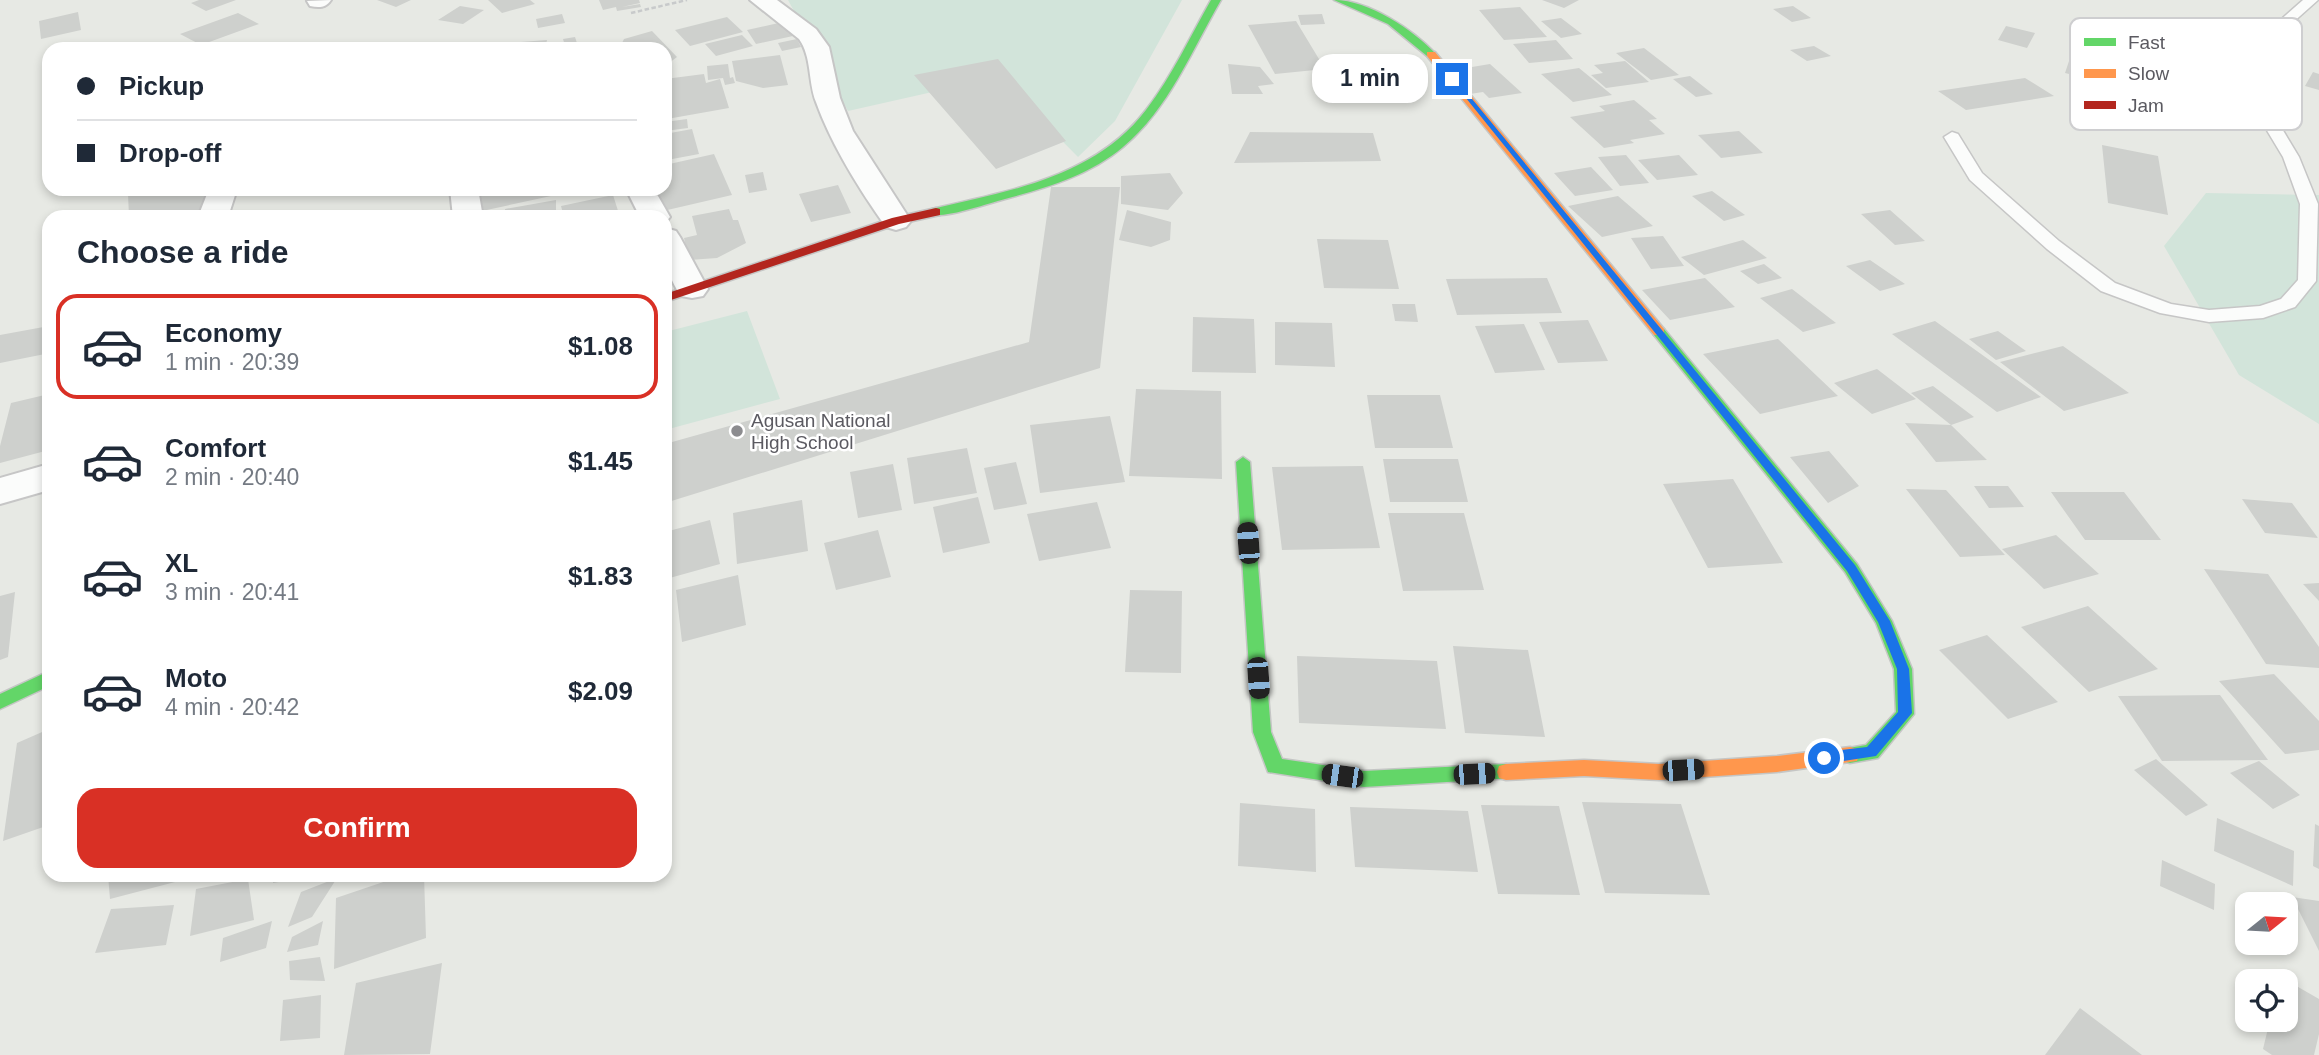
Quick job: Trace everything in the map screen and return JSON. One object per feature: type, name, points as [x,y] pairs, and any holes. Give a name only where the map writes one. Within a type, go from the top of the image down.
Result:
[{"type":"street","points":[[761,0],[788,17],[808,34],[817,47],[827,98],[840,131],[896,221]]},
{"type":"street","points":[[672,267],[678,293],[896,221],[982,202],[1071,173],[1100,159],[1135,131],[1152,110],[1216,0]]},
{"type":"street","points":[[1242,462],[1262,732],[1275,766],[1364,779],[1584,768],[1659,772],[1777,764],[1871,752],[1905,713],[1903,669],[1884,621],[1851,568],[1434,57],[1408,32],[1384,17],[1339,0]]},
{"type":"street","points":[[0,491],[42,479]]},
{"type":"street","points":[[0,702],[42,681]]},
{"type":"lane","points":[[2290,18],[2311,0]]},
{"type":"lane","points":[[1952,137],[1976,176],[2053,245],[2108,287],[2167,309],[2210,316],[2263,312],[2288,303],[2307,281],[2309,204],[2291,157],[2275,130]]},
{"type":"path","points":[[631,13],[687,0]]},
{"type":"green space","points":[[788,0],[1182,0],[1115,121],[1078,157],[999,77],[848,111]]},
{"type":"green space","points":[[2206,193],[2319,195],[2319,424],[2239,375],[2164,246]]},
{"type":"green space","points":[[747,311],[780,399],[672,428],[672,330]]},
{"type":"building","points":[[199,0],[236,0],[206,11],[191,3]]},
{"type":"building","points":[[377,0],[411,0],[396,7]]},
{"type":"building","points":[[488,0],[530,0],[535,4],[502,13]]},
{"type":"building","points":[[599,0],[639,0],[640,3],[622,7],[640,4],[641,7],[603,10]]},
{"type":"building","points":[[1542,0],[1579,0],[1564,8]]},
{"type":"building","points":[[460,6],[484,10],[463,24],[438,20]]},
{"type":"building","points":[[1793,6],[1811,18],[1792,22],[1773,9]]},
{"type":"building","points":[[1520,7],[1547,37],[1504,40],[1479,10]]},
{"type":"building","points":[[78,12],[81,30],[41,39],[39,21]]},
{"type":"building","points":[[238,13],[259,24],[209,42],[195,42],[180,34]]},
{"type":"building","points":[[562,14],[565,23],[538,28],[536,19]]},
{"type":"building","points":[[1322,14],[1325,24],[1301,25],[1298,15]]},
{"type":"building","points":[[727,17],[743,32],[690,46],[675,30]]},
{"type":"building","points":[[1561,18],[1582,34],[1561,38],[1541,21]]},
{"type":"building","points":[[1296,21],[1325,69],[1275,74],[1248,25]]},
{"type":"building","points":[[783,22],[793,36],[756,44],[747,30]]},
{"type":"building","points":[[2006,26],[2035,33],[2027,48],[1998,40]]},
{"type":"building","points":[[652,31],[663,42],[622,42],[624,39]]},
{"type":"building","points":[[742,35],[753,46],[716,56],[705,44]]},
{"type":"building","points":[[575,37],[577,42],[564,42],[563,39]]},
{"type":"building","points":[[797,39],[801,47],[782,51],[778,43]]},
{"type":"building","points":[[1556,40],[1573,59],[1529,63],[1513,44]]},
{"type":"building","points":[[1814,46],[1831,56],[1807,61],[1790,50]]},
{"type":"building","points":[[1644,48],[1679,75],[1651,80],[1616,53]]},
{"type":"building","points":[[780,55],[788,85],[763,88],[736,81],[732,61]]},
{"type":"building","points":[[2070,58],[2070,74],[2065,73]]},
{"type":"building","points":[[998,59],[1066,141],[996,169],[914,75]]},
{"type":"building","points":[[1625,61],[1649,82],[1606,88],[1591,75],[1603,73],[1594,65]]},
{"type":"building","points":[[728,64],[730,78],[733,77],[735,83],[725,85],[723,78],[708,80],[707,66]]},
{"type":"building","points":[[1228,64],[1260,67],[1274,84],[1258,86],[1263,94],[1232,94]]},
{"type":"building","points":[[1490,64],[1522,93],[1489,98],[1483,92],[1470,94],[1452,76],[1472,73],[1466,68]]},
{"type":"building","points":[[1579,68],[1612,95],[1573,102],[1541,74]]},
{"type":"building","points":[[2313,72],[2319,74],[2319,90],[2305,86]]},
{"type":"building","points":[[704,74],[706,83],[720,79],[729,108],[672,118],[672,78]]},
{"type":"building","points":[[1690,76],[1713,94],[1696,97],[1673,79]]},
{"type":"building","points":[[2025,78],[2054,96],[1966,110],[1938,91]]},
{"type":"building","points":[[1634,100],[1657,119],[1649,120],[1665,134],[1604,148],[1570,117],[1605,111],[1599,106]]},
{"type":"building","points":[[687,119],[688,128],[672,130],[672,121]]},
{"type":"building","points":[[692,129],[699,154],[672,159],[672,133]]},
{"type":"building","points":[[1739,131],[1763,153],[1721,158],[1698,135]]},
{"type":"building","points":[[1250,132],[1373,133],[1381,161],[1234,163]]},
{"type":"building","points":[[2102,145],[2158,156],[2168,215],[2108,203]]},
{"type":"building","points":[[714,154],[732,195],[663,210],[658,196],[672,196],[672,163]]},
{"type":"building","points":[[1626,155],[1649,183],[1620,186],[1598,157]]},
{"type":"building","points":[[1679,155],[1698,175],[1657,180],[1638,160]]},
{"type":"building","points":[[1591,167],[1613,190],[1575,196],[1554,173]]},
{"type":"building","points":[[763,172],[767,190],[749,193],[745,175]]},
{"type":"building","points":[[1170,173],[1183,193],[1168,210],[1121,204],[1121,176]]},
{"type":"building","points":[[838,185],[851,213],[811,222],[799,194]]},
{"type":"building","points":[[1051,187],[1120,187],[1100,368],[672,501],[672,442],[1029,342]]},
{"type":"building","points":[[1712,191],[1745,215],[1724,221],[1692,196]]},
{"type":"building","points":[[128,196],[208,196],[210,210],[129,210]]},
{"type":"building","points":[[479,196],[551,196],[487,210],[482,210]]},
{"type":"building","points":[[613,196],[618,210],[562,210],[561,206]]},
{"type":"building","points":[[1618,196],[1653,226],[1602,237],[1568,206]]},
{"type":"building","points":[[556,200],[556,210],[505,209]]},
{"type":"building","points":[[729,209],[733,220],[738,220],[746,243],[717,258],[689,260],[684,238],[697,235],[692,216]]},
{"type":"building","points":[[1127,210],[1171,222],[1170,240],[1151,247],[1119,240]]},
{"type":"building","points":[[1890,210],[1925,241],[1895,245],[1861,214]]},
{"type":"building","points":[[1663,236],[1684,266],[1651,269],[1631,238]]},
{"type":"building","points":[[1317,239],[1388,240],[1399,289],[1324,288]]},
{"type":"building","points":[[1743,240],[1767,258],[1704,275],[1681,257]]},
{"type":"building","points":[[1870,260],[1905,284],[1880,291],[1846,266]]},
{"type":"building","points":[[1764,264],[1782,278],[1758,284],[1740,271]]},
{"type":"building","points":[[1547,278],[1562,313],[1457,315],[1446,279]]},
{"type":"building","points":[[1705,278],[1735,307],[1670,320],[1642,290]]},
{"type":"building","points":[[1792,289],[1836,323],[1803,332],[1760,298]]},
{"type":"building","points":[[1392,304],[1415,304],[1418,322],[1395,321]]},
{"type":"building","points":[[1193,317],[1254,319],[1256,373],[1192,372]]},
{"type":"building","points":[[1588,320],[1608,361],[1558,363],[1539,322]]},
{"type":"building","points":[[1935,321],[2041,397],[1997,412],[1892,334]]},
{"type":"building","points":[[1275,322],[1332,323],[1335,367],[1275,365]]},
{"type":"building","points":[[1524,324],[1545,370],[1495,373],[1475,326]]},
{"type":"building","points":[[42,327],[42,355],[0,363],[0,335]]},
{"type":"building","points":[[1998,331],[2026,351],[1996,360],[1969,339]]},
{"type":"building","points":[[1778,339],[1838,396],[1760,414],[1703,354]]},
{"type":"building","points":[[2063,346],[2129,393],[2064,411],[2000,362]]},
{"type":"building","points":[[1877,369],[1916,399],[1872,414],[1834,383]]},
{"type":"building","points":[[1933,386],[1974,417],[1951,425],[1911,393]]},
{"type":"building","points":[[1136,389],[1221,391],[1222,479],[1129,476]]},
{"type":"building","points":[[1367,395],[1440,395],[1453,448],[1375,448]]},
{"type":"building","points":[[42,396],[42,452],[0,463],[0,446],[11,403]]},
{"type":"building","points":[[1110,416],[1125,482],[1040,493],[1030,425]]},
{"type":"building","points":[[1905,423],[1951,425],[1987,460],[1936,462]]},
{"type":"building","points":[[967,448],[977,493],[914,504],[907,458]]},
{"type":"building","points":[[1829,451],[1859,486],[1828,503],[1790,457]]},
{"type":"building","points":[[1383,459],[1458,459],[1468,502],[1390,502]]},
{"type":"building","points":[[1016,462],[1027,504],[994,510],[984,468]]},
{"type":"building","points":[[893,464],[902,510],[858,518],[850,472]]},
{"type":"building","points":[[1363,466],[1380,548],[1282,550],[1272,467]]},
{"type":"building","points":[[1733,479],[1783,563],[1708,568],[1663,484]]},
{"type":"building","points":[[1974,486],[2008,486],[2024,507],[1989,508]]},
{"type":"building","points":[[1906,489],[1946,490],[2005,555],[1960,557]]},
{"type":"building","points":[[2051,492],[2124,492],[2161,540],[2085,540]]},
{"type":"building","points":[[978,497],[990,543],[943,553],[933,507]]},
{"type":"building","points":[[2242,499],[2292,503],[2318,538],[2265,533]]},
{"type":"building","points":[[802,500],[808,551],[737,564],[733,513]]},
{"type":"building","points":[[1097,502],[1111,548],[1039,561],[1027,514]]},
{"type":"building","points":[[1388,513],[1464,513],[1484,590],[1403,591]]},
{"type":"building","points":[[710,520],[720,564],[672,577],[672,530]]},
{"type":"building","points":[[878,530],[891,577],[836,590],[824,543]]},
{"type":"building","points":[[2056,535],[2099,574],[2044,589],[2002,549]]},
{"type":"building","points":[[2204,569],[2268,574],[2319,647],[2319,668],[2266,664]]},
{"type":"building","points":[[738,575],[746,625],[682,642],[676,590]]},
{"type":"building","points":[[2319,583],[2319,601],[2303,584]]},
{"type":"building","points":[[1130,590],[1182,591],[1181,673],[1125,672]]},
{"type":"building","points":[[15,592],[8,657],[0,660],[0,596]]},
{"type":"building","points":[[2088,606],[2158,669],[2089,692],[2021,627]]},
{"type":"building","points":[[1987,635],[2058,702],[2008,719],[1939,650]]},
{"type":"building","points":[[1453,646],[1528,650],[1545,737],[1465,733]]},
{"type":"building","points":[[1297,656],[1437,661],[1446,729],[1299,723]]},
{"type":"building","points":[[2274,674],[2319,721],[2319,750],[2285,754],[2219,681]]},
{"type":"building","points":[[2220,695],[2268,760],[2162,761],[2118,696]]},
{"type":"building","points":[[42,732],[42,827],[3,841],[17,743]]},
{"type":"building","points":[[2156,759],[2208,805],[2186,816],[2134,770]]},
{"type":"building","points":[[2259,761],[2300,795],[2273,809],[2230,773]]},
{"type":"building","points":[[1582,802],[1681,804],[1710,895],[1605,893]]},
{"type":"building","points":[[1240,803],[1315,809],[1316,872],[1238,866]]},
{"type":"building","points":[[1481,805],[1559,806],[1580,895],[1498,894]]},
{"type":"building","points":[[1350,807],[1468,811],[1478,872],[1355,867]]},
{"type":"building","points":[[2217,818],[2294,851],[2293,886],[2214,851]]},
{"type":"building","points":[[2315,824],[2319,826],[2319,869],[2313,866]]},
{"type":"building","points":[[2162,860],[2215,884],[2214,910],[2160,886]]},
{"type":"building","points":[[109,882],[175,882],[110,899]]},
{"type":"building","points":[[232,882],[248,882],[254,920],[190,936],[196,889]]},
{"type":"building","points":[[327,882],[334,882],[312,917],[288,927],[301,892]]},
{"type":"building","points":[[383,882],[424,882],[426,938],[334,969],[336,898]]},
{"type":"building","points":[[2298,898],[2319,901],[2319,951],[2298,909]]},
{"type":"building","points":[[174,905],[166,945],[95,953],[111,909]]},
{"type":"building","points":[[272,921],[266,948],[220,962],[223,938]]},
{"type":"building","points":[[323,921],[318,945],[287,952],[292,937]]},
{"type":"building","points":[[320,957],[325,981],[290,980],[289,961]]},
{"type":"building","points":[[442,963],[430,1054],[344,1055],[356,983]]},
{"type":"building","points":[[2298,987],[2319,999],[2319,1034],[2314,1055],[2272,1055],[2263,1049],[2267,1032],[2298,1032]]},
{"type":"building","points":[[321,995],[320,1038],[280,1041],[283,1000]]},
{"type":"building","points":[[2080,1008],[2142,1055],[2045,1055]]},
{"type":"traffic: fast","points":[[936,212],[1044,184],[1096,161],[1118,146],[1137,128],[1160,98],[1216,0]]},
{"type":"traffic: fast","points":[[1339,0],[1391,22],[1431,54]]},
{"type":"traffic: fast","points":[[1659,332],[1851,568],[1884,621],[1903,669],[1905,714],[1871,752],[1850,755]]},
{"type":"traffic: fast","points":[[1243,462],[1262,732],[1275,766],[1364,779],[1506,772]]},
{"type":"traffic: fast","points":[[0,702],[42,681]]},
{"type":"traffic: slow","points":[[1431,54],[1659,332]]},
{"type":"traffic: slow","points":[[1506,772],[1584,768],[1659,772],[1777,764],[1850,755]]},
{"type":"traffic: jam","points":[[672,296],[896,221],[936,212]]},
{"type":"place","name":"Agusan National High School","points":[[737,431]]},
{"type":"route","points":[[1452,79],[1851,568],[1884,621],[1903,669],[1905,713],[1871,752],[1824,758]]}]
